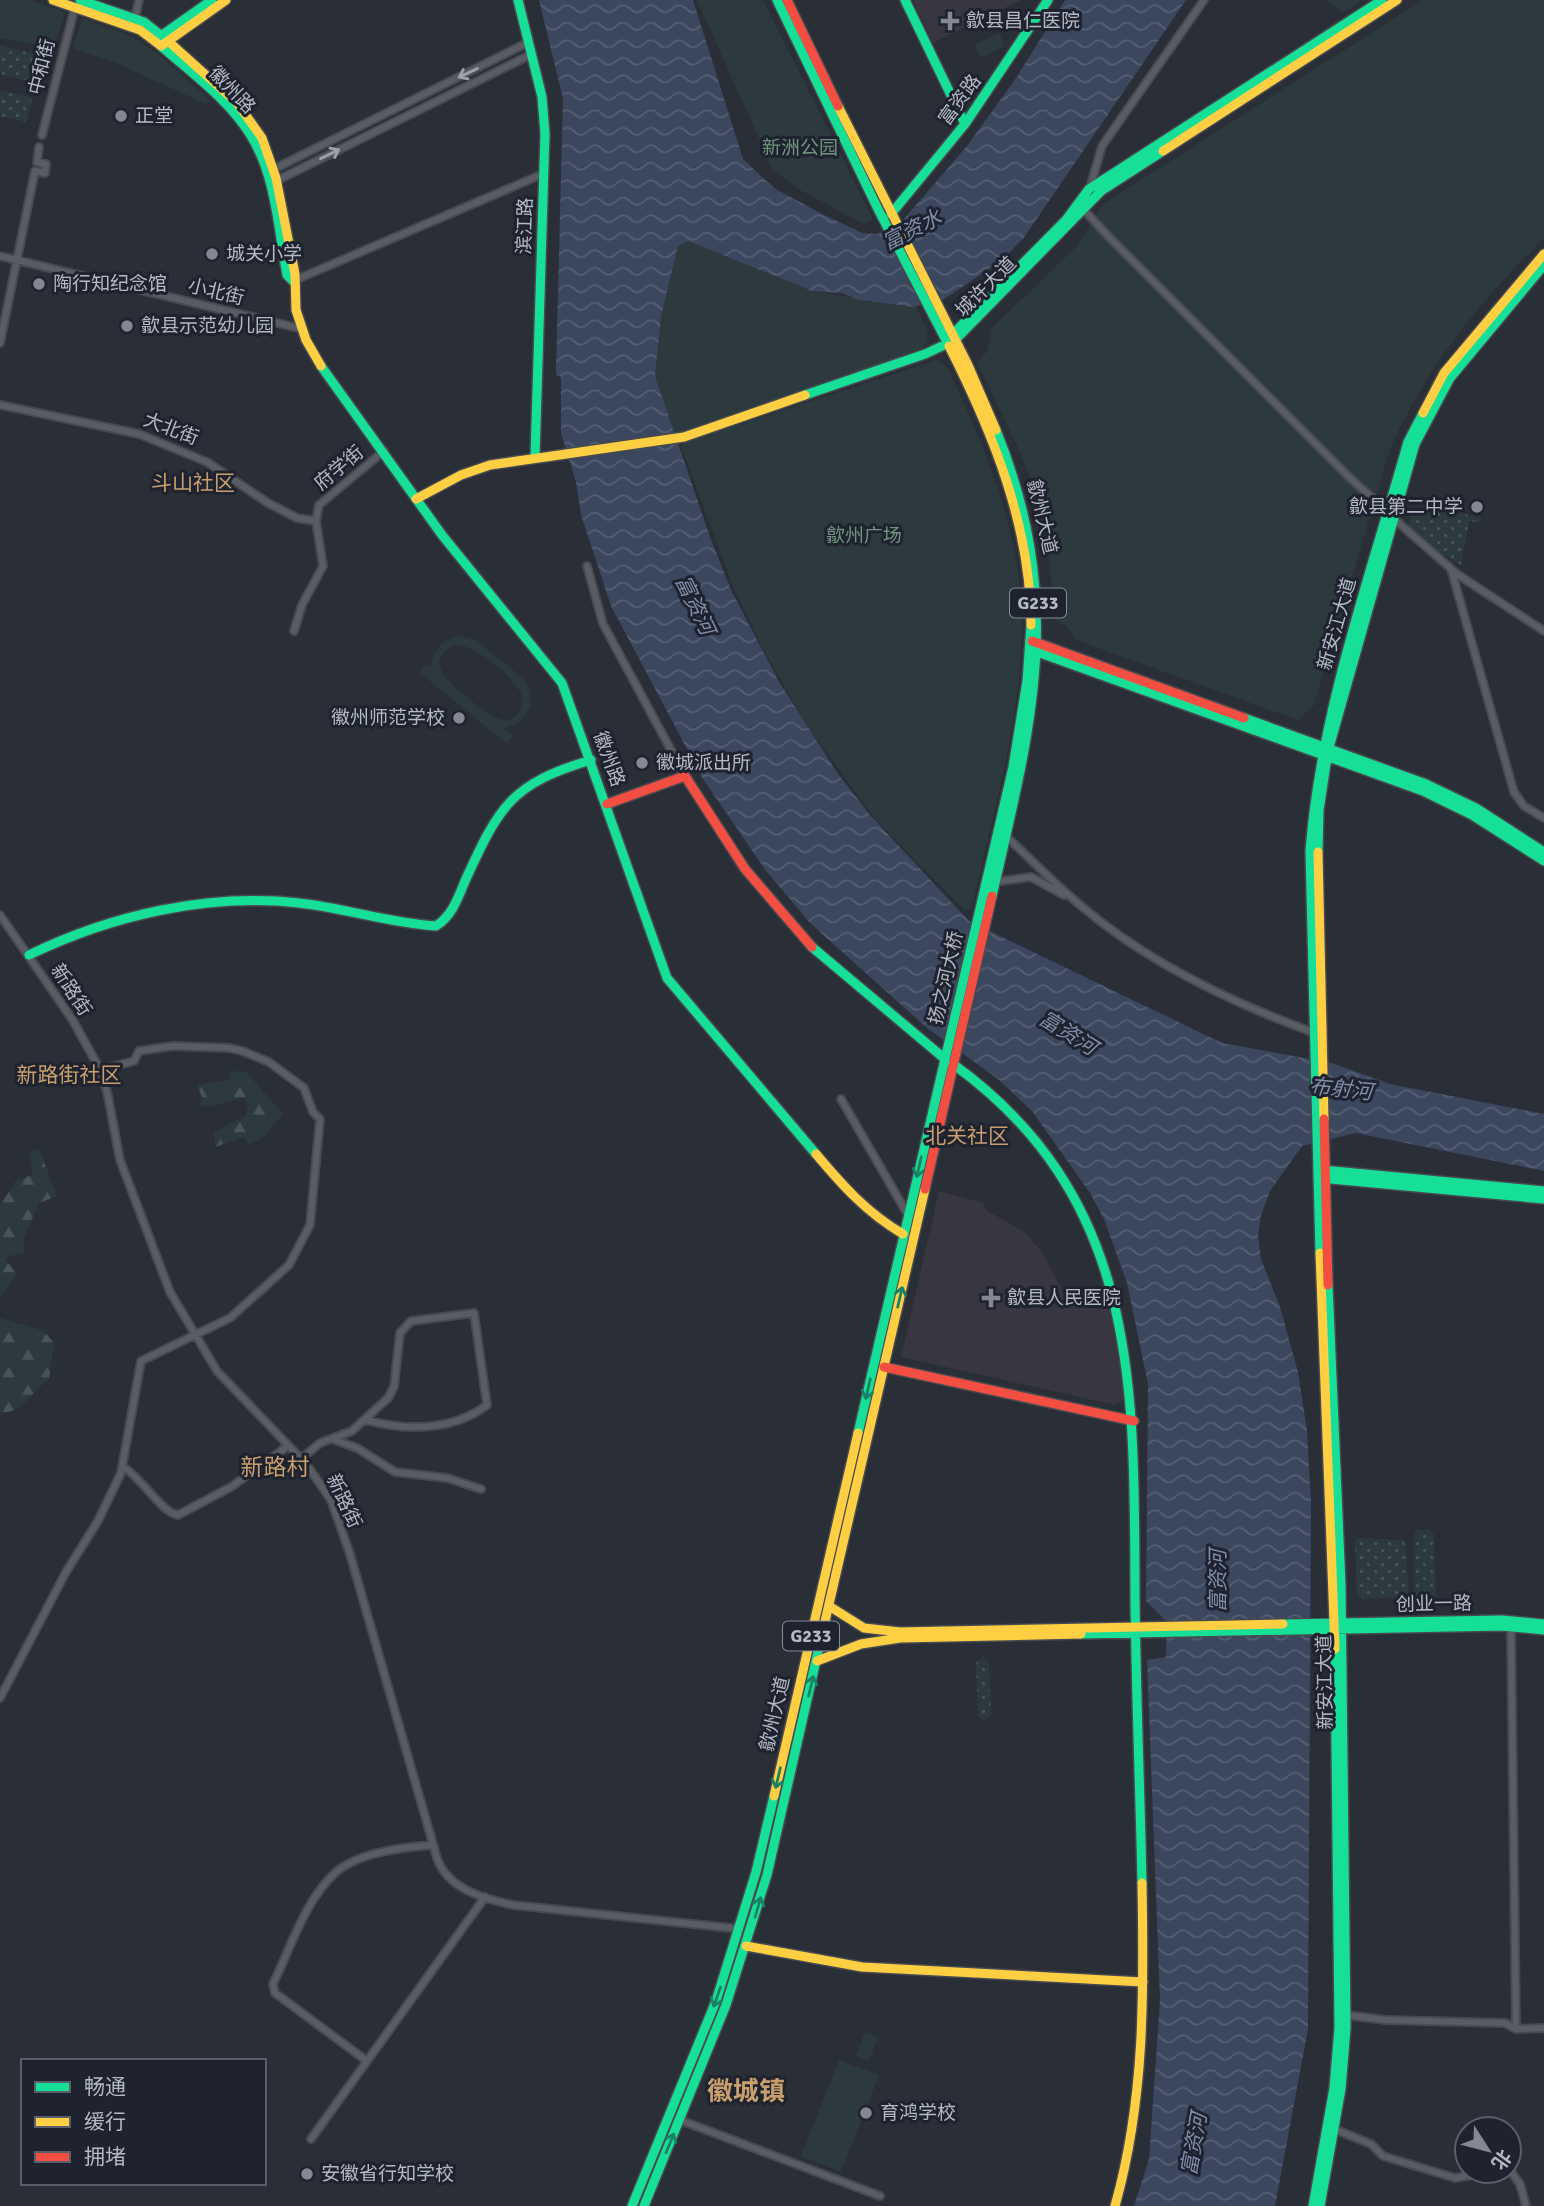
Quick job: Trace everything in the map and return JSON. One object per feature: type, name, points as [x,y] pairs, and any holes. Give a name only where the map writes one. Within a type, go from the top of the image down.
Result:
[{"type":"main road","name":"徽州路","points":[[53,0],[135,19],[162,41],[237,117],[270,171],[295,274],[294,300],[302,329],[332,383],[384,451],[416,499],[562,683],[607,804],[659,960],[673,985],[854,1199],[876,1218],[903,1234]]},
{"type":"main road","points":[[162,41],[212,0]]},
{"type":"main road","points":[[162,41],[226,0]]},
{"type":"main road","name":"滨江路","points":[[518,0],[544,115],[538,456]]},
{"type":"main road","name":"G233","points":[[777,0],[891,220]]},
{"type":"main road","name":"G233","points":[[787,0],[891,220]]},
{"type":"main road","points":[[905,0],[965,124]]},
{"type":"main road","name":"富资路","points":[[891,220],[965,124],[1048,0]]},
{"type":"main road","name":"城许大道","points":[[951,338],[1066,219],[1089,190],[1382,0]]},
{"type":"main road","name":"城许大道","points":[[951,338],[1085,211],[1101,191],[1397,0]]},
{"type":"main road","name":"徽州路","points":[[77,4],[162,41]]},
{"type":"main road","name":"歙州大道","points":[[891,220],[951,338],[1013,498],[1027,564],[1034,646],[1029,730],[994,883],[983,913]]},
{"type":"main road","name":"新安江大道","points":[[1319,1051],[1315,1033],[1310,840],[1325,750],[1408,442],[1435,387],[1544,254]]},
{"type":"main road","name":"新安江大道","points":[[1390,515],[1415,444],[1441,390],[1544,265]]},
{"type":"main road","points":[[416,499],[478,469],[538,456],[684,437],[925,354],[951,338]]},
{"type":"main road","points":[[1034,646],[1444,792],[1544,852]]},
{"type":"main road","name":"歙州大道","points":[[983,913],[1021,729],[1034,646]]},
{"type":"main road","points":[[1325,750],[1441,799],[1544,861]]},
{"type":"main road","name":"新安江大道","points":[[1320,2206],[1344,2070],[1346,2015],[1338,1626],[1319,1051],[1318,851],[1325,750]]},
{"type":"main road","points":[[29,955],[54,942],[93,928],[223,900],[299,903],[439,925],[449,914],[495,819],[516,792],[541,776],[591,760]]},
{"type":"main road","points":[[607,804],[685,776],[740,861],[801,935],[844,976],[980,1082],[1006,1107],[1053,1167],[1079,1210],[1100,1255],[1117,1308],[1131,1374],[1134,1421],[1135,1630],[1143,1982],[1134,2119],[1115,2206]]},
{"type":"main road","name":"扬之河大桥","points":[[950,1058],[983,913]]},
{"type":"main road","name":"歙州大道","points":[[632,2206],[712,2011],[740,1929],[765,1837],[903,1234],[950,1058]]},
{"type":"main road","name":"歙州大道","points":[[644,2206],[680,2120],[746,1946],[767,1875],[884,1367],[950,1058]]},
{"type":"main road","points":[[1322,1174],[1544,1191]]},
{"type":"main road","points":[[1322,1174],[1544,1199]]},
{"type":"main road","points":[[884,1367],[1134,1421]]},
{"type":"main road","points":[[829,1606],[864,1628],[900,1632],[1135,1630]]},
{"type":"main road","name":"创业一路","points":[[1338,1626],[1502,1620],[1544,1624]]},
{"type":"main road","name":"创业一路","points":[[1135,1630],[1324,1626],[1511,1627],[1544,1630]]},
{"type":"main road","name":"新安江大道","points":[[1313,2206],[1334,2088],[1339,2042],[1338,1626]]},
{"type":"main road","points":[[817,1661],[861,1644],[889,1639],[1135,1630]]},
{"type":"main road","points":[[746,1946],[860,1967],[1143,1982]]},
{"type":"street","points":[[135,19],[139,0]]},
{"type":"street","points":[[1204,0],[1102,146],[1085,211],[1390,515],[1451,569],[1544,631]]},
{"type":"street","name":"中和街","points":[[42,135],[77,4]]},
{"type":"street","points":[[270,171],[529,42]]},
{"type":"street","points":[[273,183],[532,54]]},
{"type":"street","points":[[0,343],[35,171],[45,173],[46,164],[37,162],[40,147]]},
{"type":"street","points":[[293,281],[545,173]]},
{"type":"street","name":"小北街","points":[[0,256],[302,329]]},
{"type":"street","name":"大北街","points":[[0,405],[139,434],[206,462],[268,503],[297,518],[316,521]]},
{"type":"street","name":"府学街","points":[[294,631],[302,605],[323,566],[316,521],[324,499],[384,451]]},
{"type":"street","points":[[587,566],[603,624],[685,776]]},
{"type":"street","points":[[1451,569],[1514,792],[1524,806],[1544,818]]},
{"type":"street","points":[[1005,835],[1080,905]]},
{"type":"street","points":[[994,883],[1022,877],[1035,878],[1080,905],[1135,946],[1192,980],[1255,1010],[1315,1033]]},
{"type":"street","name":"新路街","points":[[0,915],[72,1019],[100,1070],[107,1091],[120,1160],[170,1292],[227,1383],[301,1460],[331,1500],[350,1554],[433,1845],[439,1864],[449,1878],[485,1897],[513,1905],[740,1929]]},
{"type":"street","points":[[0,1698],[65,1572],[98,1521],[123,1467],[141,1361],[230,1318],[289,1265],[302,1245],[310,1225],[320,1119],[313,1112],[304,1088],[269,1062],[230,1048],[173,1046],[139,1051],[134,1061],[100,1070]]},
{"type":"street","points":[[841,1099],[908,1215]]},
{"type":"street","points":[[301,1460],[320,1443],[335,1440],[381,1408],[393,1391],[401,1333],[406,1324],[411,1321],[474,1313],[487,1405],[471,1416],[447,1424],[399,1427],[366,1420]]},
{"type":"street","points":[[335,1440],[358,1448],[394,1472],[447,1478],[481,1489]]},
{"type":"street","points":[[123,1467],[143,1481],[168,1512],[178,1515],[231,1487],[288,1446]]},
{"type":"street","points":[[1511,1627],[1516,2029]]},
{"type":"street","points":[[367,2061],[275,1993],[273,1984],[304,1916],[335,1873],[374,1856],[433,1845]]},
{"type":"street","points":[[311,2139],[485,1897]]},
{"type":"street","points":[[1346,2015],[1386,2020],[1505,2023],[1516,2029],[1544,2028]]},
{"type":"street","points":[[680,2120],[880,2196]]},
{"type":"street","points":[[1334,2129],[1371,2144],[1383,2156],[1453,2177]]},
{"type":"street","points":[[1520,2185],[1526,2206]]},
{"type":"shaded area","name":"歙县昌仁医院","points":[[913,0],[1021,0],[933,43]]},
{"type":"shaded area","name":"歙县人民医院","points":[[939,1191],[984,1203],[986,1210],[1025,1232],[1044,1255],[1067,1299],[1105,1294],[1120,1351],[1125,1399],[1115,1405],[901,1357]]},
{"type":"green space","points":[[0,0],[31,0],[65,12],[54,48],[0,38]]},
{"type":"green space","name":"新洲公园","points":[[697,0],[763,0],[873,219],[864,224],[800,190],[773,170]]},
{"type":"green space","points":[[1327,0],[1363,0],[1342,13]]},
{"type":"green space","points":[[1423,0],[1544,0],[1544,239],[1498,286],[1456,336],[1404,419],[1390,449],[1314,705],[1298,720],[1076,640],[1067,627],[1055,619],[1048,546],[1038,501],[1015,441],[977,363],[988,350],[991,329],[1077,246],[1103,204]]},
{"type":"green space","points":[[82,18],[129,35],[157,53],[210,100],[206,104],[116,63],[73,49]]},
{"type":"green space","points":[[999,33],[1005,46],[981,58],[975,45]]},
{"type":"green space","points":[[0,46],[46,56],[35,63],[29,81],[0,74]]},
{"type":"green space","points":[[0,90],[32,98],[26,122],[0,116]]},
{"type":"green space","points":[[688,241],[812,291],[916,307],[928,333],[926,343],[923,348],[857,374],[675,435],[655,376],[661,317],[678,246]]},
{"type":"green space","name":"歙州广场","points":[[937,360],[948,368],[998,490],[1017,567],[1021,610],[1017,695],[1002,781],[972,907],[965,911],[873,817],[807,725],[762,647],[734,588],[680,444]]},
{"type":"green space","points":[[1423,504],[1481,518],[1480,522],[1469,521],[1461,565],[1441,554],[1409,526],[1410,515],[1419,514]]},
{"type":"green space","points":[[462,636],[476,640],[525,680],[529,688],[529,710],[519,721],[504,728],[513,736],[507,744],[419,672],[425,664],[431,668],[436,650],[444,642]],"holes":[[[456,645],[464,646],[496,665],[515,684],[523,701],[519,712],[513,718],[506,720],[490,715],[442,673],[440,658]]]},
{"type":"green space","points":[[229,1071],[246,1072],[283,1114],[265,1136],[249,1145],[245,1137],[215,1147],[214,1132],[246,1116],[248,1104],[243,1098],[204,1108],[200,1105],[202,1097],[197,1085],[229,1080]]},
{"type":"green space","points":[[39,1149],[57,1196],[39,1203],[24,1238],[24,1252],[7,1257],[6,1261],[17,1273],[0,1299],[0,1205],[15,1182],[33,1174],[29,1152]]},
{"type":"green space","points":[[0,1318],[44,1331],[54,1343],[49,1379],[22,1405],[0,1413]]},
{"type":"green space","points":[[1417,1530],[1430,1530],[1434,1535],[1436,1600],[1431,1604],[1419,1604],[1415,1599],[1413,1537]]},
{"type":"green space","points":[[1357,1538],[1405,1540],[1409,1592],[1405,1597],[1363,1599],[1357,1596]]},
{"type":"green space","points":[[983,1656],[989,1663],[991,1714],[984,1721],[978,1715],[976,1663]]},
{"type":"green space","points":[[865,2032],[878,2037],[869,2061],[856,2056]]},
{"type":"green space","points":[[839,2060],[879,2075],[841,2172],[801,2156]]},
{"type":"water","points":[[539,0],[693,0],[743,159],[774,188],[862,233],[878,234],[903,220],[967,146],[1016,78],[1065,0],[1186,0],[1023,239],[999,262],[943,300],[913,307],[855,299],[842,293],[812,291],[688,241],[678,246],[661,317],[655,376],[731,590],[778,680],[838,774],[870,815],[969,921],[1222,1043],[1332,1063],[1390,1084],[1544,1114],[1544,1171],[1356,1133],[1302,1146],[1270,1191],[1261,1215],[1258,1236],[1261,1259],[1280,1307],[1298,1372],[1307,1431],[1311,1501],[1308,2029],[1275,2206],[1134,2206],[1149,2159],[1160,2000],[1147,1660],[1166,1657],[1167,1622],[1146,1601],[1148,1384],[1127,1283],[1104,1219],[1090,1193],[1032,1111],[998,1079],[927,1028],[811,924],[766,871],[703,779],[611,606],[581,515],[576,482],[561,433],[561,377],[556,375],[556,369],[563,99]]},
{"type":"traffic: fast","points":[[80,0],[144,22],[168,41]]},
{"type":"traffic: fast","points":[[158,38],[212,0]]},
{"type":"traffic: fast","points":[[518,0],[542,97],[545,134],[535,457]]},
{"type":"traffic: fast","points":[[777,0],[878,209],[949,346]]},
{"type":"traffic: fast","points":[[905,0],[965,124]]},
{"type":"traffic: fast","points":[[891,214],[965,124],[1048,0]]},
{"type":"traffic: fast","points":[[948,339],[1066,220],[1089,189],[1382,0]]},
{"type":"traffic: fast","points":[[161,46],[231,109],[259,150],[271,184],[287,275],[293,281]]},
{"type":"traffic: fast","points":[[805,395],[925,354],[955,340],[1101,191],[1163,151]]},
{"type":"traffic: fast","points":[[1318,852],[1319,810],[1328,751],[1415,444],[1450,378],[1544,265]]},
{"type":"traffic: fast","points":[[321,366],[442,535],[562,683],[667,978],[816,1154]]},
{"type":"traffic: fast","points":[[1320,1253],[1310,851],[1316,799],[1349,645],[1408,442],[1423,413]]},
{"type":"traffic: fast","points":[[992,896],[1029,718],[1035,663],[1036,608],[1031,551],[1018,493],[996,430]]},
{"type":"traffic: fast","points":[[858,1433],[1013,767],[1027,681],[1031,625]]},
{"type":"traffic: fast","points":[[1032,650],[1423,791],[1472,815],[1544,861]]},
{"type":"traffic: fast","points":[[1244,718],[1426,784],[1476,808],[1544,852]]},
{"type":"traffic: fast","points":[[29,955],[127,918],[161,910],[230,901],[299,903],[436,926],[454,906],[488,834],[510,802],[542,779],[591,760]]},
{"type":"traffic: fast","points":[[812,947],[945,1059]]},
{"type":"traffic: fast","points":[[953,1064],[1015,1117],[1061,1175],[1093,1238],[1114,1304],[1127,1373],[1133,1446],[1142,1883]]},
{"type":"traffic: fast","points":[[1323,1170],[1544,1191]]},
{"type":"traffic: fast","points":[[1320,1178],[1544,1199]]},
{"type":"traffic: fast","points":[[1320,2206],[1341,2089],[1346,2028],[1341,1585],[1328,1285]]},
{"type":"traffic: fast","points":[[1283,1624],[1502,1620],[1544,1624]]},
{"type":"traffic: fast","points":[[1081,1634],[1502,1626],[1544,1630]]},
{"type":"traffic: fast","points":[[644,2206],[726,2005],[767,1875],[820,1643]]},
{"type":"traffic: fast","points":[[1313,2206],[1334,2088],[1339,2028],[1335,1649]]},
{"type":"traffic: fast","points":[[632,2206],[716,2001],[756,1872],[774,1796]]},
{"type":"traffic: slow","points":[[53,0],[140,30],[161,46],[226,0]]},
{"type":"traffic: slow","points":[[1163,151],[1397,0]]},
{"type":"traffic: slow","points":[[168,41],[237,103],[262,138],[276,178],[295,274],[296,310],[306,340],[321,366]]},
{"type":"traffic: slow","points":[[838,106],[968,365],[996,430]]},
{"type":"traffic: slow","points":[[1423,413],[1444,373],[1544,254]]},
{"type":"traffic: slow","points":[[949,346],[994,446],[1017,516],[1029,588],[1031,625]]},
{"type":"traffic: slow","points":[[416,499],[461,475],[490,465],[684,437],[805,395]]},
{"type":"traffic: slow","points":[[1318,852],[1324,1119]]},
{"type":"traffic: slow","points":[[816,1154],[856,1198],[903,1234]]},
{"type":"traffic: slow","points":[[820,1643],[925,1189]]},
{"type":"traffic: slow","points":[[1320,1253],[1335,1649]]},
{"type":"traffic: slow","points":[[774,1796],[858,1433]]},
{"type":"traffic: slow","points":[[829,1606],[864,1628],[900,1632],[1283,1624]]},
{"type":"traffic: slow","points":[[817,1661],[861,1644],[900,1638],[1081,1634]]},
{"type":"traffic: slow","points":[[1115,2206],[1125,2166],[1137,2086],[1142,2006],[1142,1883]]},
{"type":"traffic: slow","points":[[746,1946],[862,1967],[1143,1982]]},
{"type":"traffic: jam","points":[[787,0],[838,106]]},
{"type":"traffic: jam","points":[[1032,641],[1244,718]]},
{"type":"traffic: jam","points":[[607,804],[685,776],[745,869],[812,947]]},
{"type":"traffic: jam","points":[[925,1189],[992,896]]},
{"type":"traffic: jam","points":[[1324,1119],[1328,1285]]},
{"type":"traffic: jam","points":[[884,1367],[1134,1421]]},
{"type":"place","name":"歙县昌仁医院","points":[[950,21]]},
{"type":"place","name":"正堂","points":[[121,116]]},
{"type":"place","name":"城关小学","points":[[212,254]]},
{"type":"place","name":"陶行知纪念馆","points":[[39,284]]},
{"type":"place","name":"歙县示范幼儿园","points":[[127,326]]},
{"type":"place","name":"歙县第二中学","points":[[1477,507]]},
{"type":"place","name":"徽州师范学校","points":[[459,718]]},
{"type":"place","name":"徽城派出所","points":[[642,763]]},
{"type":"place","name":"歙县人民医院","points":[[991,1298]]},
{"type":"place","name":"育鸿学校","points":[[866,2113]]},
{"type":"place","name":"安徽省行知学校","points":[[307,2174]]},
{"type":"district","name":"斗山社区","points":[[193,483]]},
{"type":"district","name":"新路街社区","points":[[69,1075]]},
{"type":"district","name":"北关社区","points":[[967,1136]]},
{"type":"district","name":"新路村","points":[[275,1467]]},
{"type":"district","name":"徽城镇","points":[[746,2092]]},
{"type":"water label","name":"富资水","points":[[912,230]]},
{"type":"water label","name":"富资河","points":[[695,605]]},
{"type":"water label","name":"富资河","points":[[1068,1033]]},
{"type":"water label","name":"布射河","points":[[1341,1089]]},
{"type":"water label","name":"富资河","points":[[1218,1581]]},
{"type":"water label","name":"富资河","points":[[1194,2144]]}]
